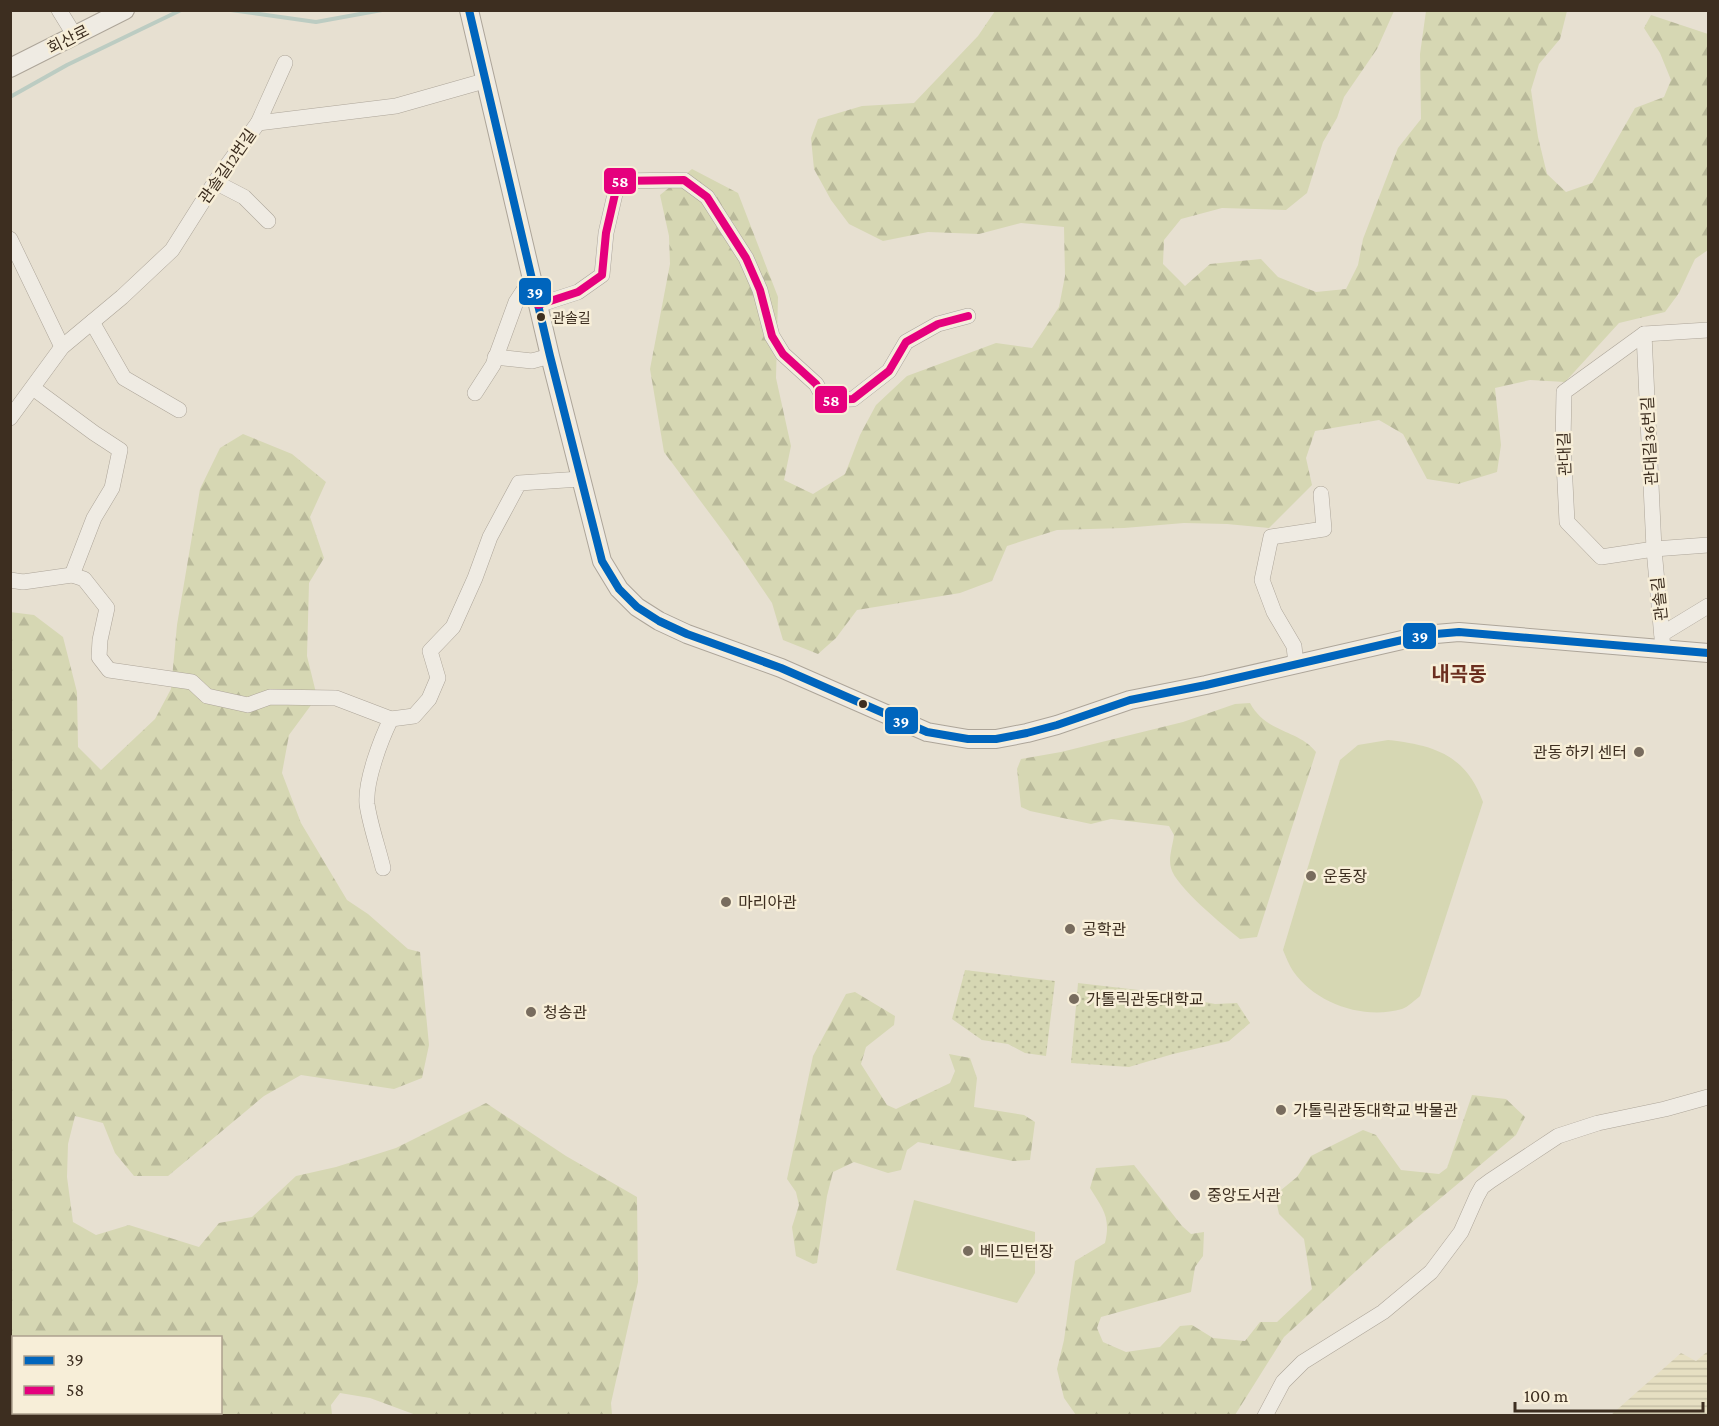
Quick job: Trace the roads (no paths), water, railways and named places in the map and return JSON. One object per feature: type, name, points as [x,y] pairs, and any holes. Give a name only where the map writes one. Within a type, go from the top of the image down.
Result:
[{"type":"street","points":[[59,10],[75,36]]},
{"type":"street","name":"회산로","points":[[10,68],[125,10]]},
{"type":"street","points":[[469,10],[531,279],[602,561],[619,589],[637,607],[660,621],[687,634],[782,668],[927,732],[968,739],[996,739],[1057,725],[1130,700],[1424,635],[1459,632],[1662,641],[1708,653]]},
{"type":"street","points":[[258,123],[285,63]]},
{"type":"street","name":"관솔길12번길","points":[[10,418],[62,347],[172,250],[215,182],[258,123],[396,106],[484,81]]},
{"type":"street","points":[[538,305],[578,292],[602,275],[606,233],[618,181],[684,180],[707,197],[746,258],[760,290],[772,336],[783,354],[816,384],[825,400],[853,399],[889,371],[906,342],[938,324],[968,316]]},
{"type":"street","points":[[215,182],[244,197],[268,221]]},
{"type":"street","points":[[10,239],[62,347]]},
{"type":"street","points":[[475,393],[493,365],[516,303],[531,279]]},
{"type":"street","points":[[92,322],[124,378],[179,410]]},
{"type":"street","points":[[1644,334],[1708,330]]},
{"type":"street","name":"관대길","points":[[1644,334],[1564,392],[1563,442],[1567,522],[1601,557],[1654,549],[1708,545]]},
{"type":"street","name":"관대길36번길","points":[[1644,334],[1654,549]]},
{"type":"street","points":[[495,357],[532,361],[550,356]]},
{"type":"street","points":[[33,388],[120,450],[112,488],[94,518],[72,575]]},
{"type":"street","points":[[10,580],[23,582],[72,575],[84,579],[107,608],[99,657],[109,669],[192,682],[207,696],[248,705],[270,697],[336,698],[391,719],[414,716],[429,699],[438,678],[430,651],[453,627],[490,537],[519,483],[581,479]]},
{"type":"street","points":[[1296,664],[1294,646],[1274,612],[1262,580],[1271,537],[1324,529],[1321,494]]},
{"type":"street","name":"관솔길","points":[[1654,549],[1662,641]]},
{"type":"street","points":[[1662,641],[1708,606]]},
{"type":"street","points":[[383,868],[367,802],[380,740],[391,719]]},
{"type":"street","points":[[1265,1416],[1283,1382],[1303,1362],[1383,1312],[1431,1272],[1461,1232],[1482,1187],[1490,1181],[1558,1136],[1708,1097]]},
{"type":"waterway","points":[[10,97],[67,65],[181,10]]},
{"type":"waterway","points":[[231,10],[316,22],[382,10]]},
{"type":"place","name":"관솔길","points":[[541,317]]},
{"type":"place","name":"관동 하키 센터","points":[[1639,752]]},
{"type":"place","name":"운동장","points":[[1311,876]]},
{"type":"place","name":"마리아관","points":[[726,902]]},
{"type":"place","name":"공학관","points":[[1070,929]]},
{"type":"place","name":"가톨릭관동대학교","points":[[1074,999]]},
{"type":"place","name":"청송관","points":[[531,1012]]},
{"type":"place","name":"가톨릭관동대학교 박물관","points":[[1281,1110]]},
{"type":"place","name":"중앙도서관","points":[[1195,1195]]},
{"type":"place","name":"베드민턴장","points":[[968,1251]]},
{"type":"district","name":"내곡동","points":[[1459,674]]}]
